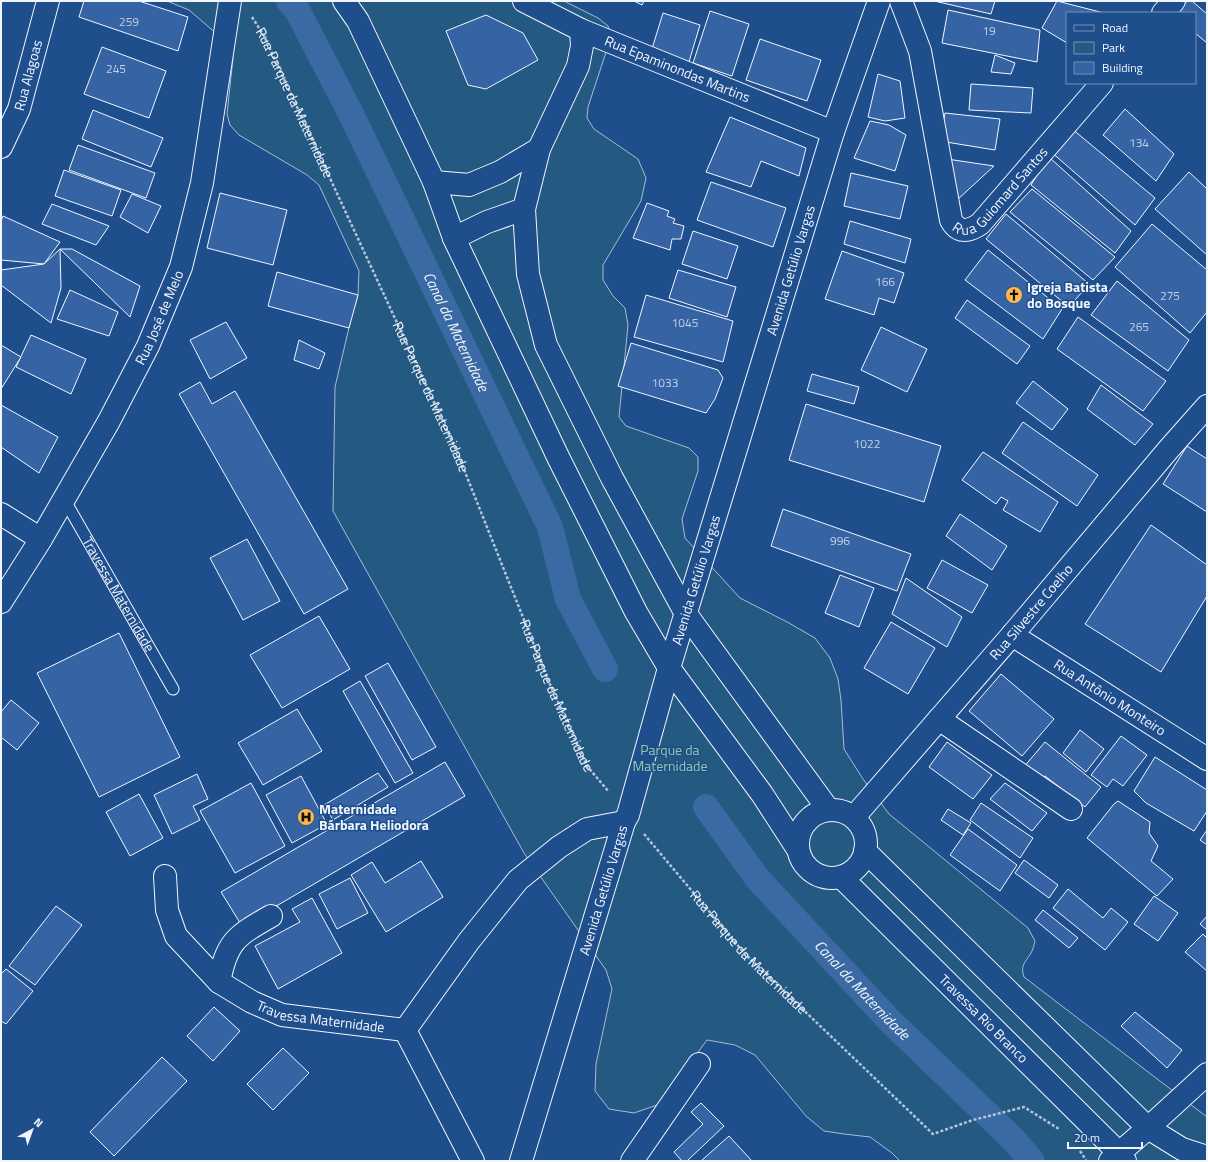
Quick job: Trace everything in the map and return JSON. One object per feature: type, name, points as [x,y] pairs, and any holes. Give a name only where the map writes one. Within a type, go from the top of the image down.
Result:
[{"type":"street","name":"Rua Alagoas","points":[[1,147],[19,109],[48,1]]},
{"type":"street","name":"Rua José de Melo","points":[[1,602],[41,539],[109,421],[148,346],[181,267],[202,183],[230,1]]},
{"type":"street","points":[[344,1],[358,21],[434,182],[454,238],[563,466],[636,612],[668,668],[762,794],[797,848],[801,859],[808,869],[818,875],[829,878],[841,877],[850,874],[857,868],[862,860],[866,842],[864,832],[854,817],[846,812],[828,809],[817,812],[808,818],[801,827],[797,848]]},
{"type":"street","name":"Rua Epaminondas Martins","points":[[524,1],[581,30],[833,132]]},
{"type":"street","name":"Avenida Getúlio Vargas","points":[[521,1161],[626,818],[668,668],[686,614],[833,132],[879,1]]},
{"type":"street","name":"Rua Guiomard Santos","points":[[901,1],[920,51],[951,220],[955,226],[961,230],[974,228],[980,224],[1101,84]]},
{"type":"street","points":[[1164,12],[1174,1]]},
{"type":"street","points":[[581,30],[582,46],[578,66],[538,149],[524,209],[528,274],[546,345],[612,478],[686,614],[828,809]]},
{"type":"street","points":[[434,182],[469,185],[500,172],[538,149]]},
{"type":"street","points":[[454,238],[487,222],[524,209]]},
{"type":"street","name":"Rua Silvestre Coelho","points":[[854,817],[1012,635],[1207,406]]},
{"type":"street","points":[[1,514],[41,539]]},
{"type":"street","name":"Rua Antônio Monteiro","points":[[1012,635],[1207,759]]},
{"type":"street","points":[[939,719],[1071,809]]},
{"type":"street","points":[[405,1030],[469,941],[518,880],[559,847],[587,829],[626,818]]},
{"type":"street","points":[[865,851],[1148,1128],[1182,1149],[1207,1157]]},
{"type":"street","name":"Travessa Maternidade","points":[[165,876],[168,910],[176,936],[219,982],[252,1002],[282,1015],[405,1030],[473,1161]]},
{"type":"street","name":"Travessa Rio Branco","points":[[841,877],[1118,1158]]},
{"type":"street","points":[[219,982],[223,962],[231,944],[247,930],[271,916]]},
{"type":"street","points":[[632,1161],[699,1064]]},
{"type":"street","points":[[1118,1158],[1148,1128],[1207,1074]]},
{"type":"lane","name":"Travessa Maternidade","points":[[64,499],[172,689]]},
{"type":"path","name":"Rua Parque da Maternidade","points":[[250,13],[267,43],[457,452],[548,680],[587,766],[626,818],[744,954],[933,1134],[973,1120],[1024,1107],[1060,1130]]},
{"type":"path","points":[[1080,1149],[1087,1161]]},
{"type":"green space","name":"Parque da Maternidade","points":[[167,1],[564,1],[598,18],[608,26],[611,37],[588,107],[587,118],[594,129],[638,159],[646,178],[641,201],[603,265],[603,280],[613,296],[625,308],[628,325],[619,417],[626,426],[689,448],[698,457],[698,471],[682,519],[685,538],[740,598],[815,638],[830,658],[838,679],[844,749],[863,779],[889,814],[1028,928],[1035,941],[1032,952],[1023,967],[1024,977],[1207,1117],[1207,1161],[900,1161],[892,1153],[870,1137],[824,1131],[806,1116],[755,1055],[735,1045],[707,1040],[660,1104],[634,1113],[609,1109],[595,1091],[596,1064],[612,989],[606,970],[524,853],[333,511],[335,387],[358,295],[359,271],[319,185],[307,175],[239,135],[230,125],[227,114],[233,58],[232,47],[189,10]]},
{"type":"building","points":[[84,1],[139,1],[188,17],[178,51],[79,17]]},
{"type":"building","points":[[634,1],[644,1],[642,5]]},
{"type":"building","points":[[934,1],[995,1],[991,14]]},
{"type":"building","points":[[1057,1],[1100,12],[1066,12],[1066,42],[1042,28]]},
{"type":"building","points":[[1187,1],[1192,1],[1207,14],[1207,43],[1196,34],[1196,12],[1178,12]]},
{"type":"building","points":[[948,10],[1040,30],[1037,62],[942,43]]},
{"type":"building","points":[[710,11],[749,24],[732,76],[693,63]]},
{"type":"building","points":[[663,13],[700,25],[688,65],[651,52]]},
{"type":"building","points":[[486,15],[523,33],[538,60],[486,89],[468,85],[446,31]]},
{"type":"building","points":[[760,39],[821,60],[807,101],[746,80]]},
{"type":"building","points":[[102,47],[166,71],[149,118],[84,94]]},
{"type":"building","points":[[995,55],[1015,63],[1011,74],[991,72]]},
{"type":"building","points":[[878,74],[900,81],[905,118],[885,121],[868,117]]},
{"type":"building","points":[[971,84],[1033,88],[1031,113],[969,110]]},
{"type":"building","points":[[1125,109],[1174,154],[1156,181],[1103,135]]},
{"type":"building","points":[[93,110],[163,138],[151,167],[82,139]]},
{"type":"building","points":[[945,113],[1000,119],[995,150],[940,141]]},
{"type":"building","points":[[730,117],[806,148],[799,176],[761,161],[751,187],[706,172]]},
{"type":"building","points":[[870,121],[889,125],[906,135],[895,171],[854,158]]},
{"type":"building","points":[[1071,128],[1155,198],[1135,225],[1050,151]]},
{"type":"building","points":[[78,145],[155,173],[146,198],[69,170]]},
{"type":"building","points":[[1050,158],[1131,231],[1115,253],[1031,185]]},
{"type":"building","points":[[947,159],[994,166],[956,201]]},
{"type":"building","points":[[64,170],[121,190],[112,216],[55,196]]},
{"type":"building","points":[[1189,172],[1207,189],[1207,255],[1155,209]]},
{"type":"building","points":[[851,173],[908,186],[900,219],[844,206]]},
{"type":"building","points":[[711,182],[786,208],[773,247],[697,220]]},
{"type":"building","points":[[1032,189],[1115,257],[1093,280],[1010,212]]},
{"type":"building","points":[[220,193],[287,210],[273,265],[207,248]]},
{"type":"building","points":[[132,194],[161,206],[148,233],[120,217]]},
{"type":"building","points":[[647,203],[669,211],[667,216],[675,219],[673,223],[684,226],[681,239],[672,239],[670,250],[633,238]]},
{"type":"building","points":[[52,204],[109,226],[96,245],[42,224]]},
{"type":"building","points":[[1006,214],[1089,284],[1069,307],[986,239]]},
{"type":"building","points":[[3,216],[60,242],[44,264],[1,260],[1,221]]},
{"type":"building","points":[[850,221],[911,239],[905,263],[844,244]]},
{"type":"building","points":[[1152,224],[1207,270],[1207,312],[1190,333],[1115,267]]},
{"type":"building","points":[[693,231],[738,246],[727,279],[682,264]]},
{"type":"building","points":[[60,249],[72,249],[140,286],[130,317]]},
{"type":"building","points":[[60,249],[61,288],[51,323],[1,285],[1,270],[44,264]]},
{"type":"building","name":"Igreja Batista do Bosque","points":[[988,250],[1062,309],[1043,339],[965,280]]},
{"type":"building","points":[[842,251],[904,273],[894,303],[879,298],[874,315],[825,299]]},
{"type":"building","points":[[678,270],[736,287],[727,317],[669,298]]},
{"type":"building","points":[[277,272],[358,295],[349,328],[268,306]]},
{"type":"building","points":[[1117,281],[1189,340],[1168,371],[1091,315]]},
{"type":"building","points":[[70,290],[118,312],[109,336],[57,319]]},
{"type":"building","points":[[646,295],[733,321],[723,362],[634,337]]},
{"type":"building","points":[[967,300],[1030,346],[1017,364],[955,318]]},
{"type":"building","points":[[1078,317],[1166,381],[1143,411],[1057,349]]},
{"type":"building","points":[[226,322],[247,358],[210,379],[190,340]]},
{"type":"building","points":[[881,327],[927,349],[907,392],[861,370]]},
{"type":"building","points":[[31,335],[86,359],[71,394],[16,367]]},
{"type":"building","points":[[299,340],[325,353],[319,369],[294,360]]},
{"type":"building","points":[[631,343],[718,370],[723,378],[715,399],[706,413],[618,386]]},
{"type":"building","points":[[1,345],[21,357],[1,389]]},
{"type":"building","points":[[812,374],[859,387],[854,404],[807,391]]},
{"type":"building","points":[[1033,381],[1068,409],[1052,430],[1016,403]]},
{"type":"building","points":[[200,382],[212,404],[235,391],[348,589],[304,614],[179,394]]},
{"type":"building","points":[[1101,385],[1153,424],[1135,445],[1087,409]]},
{"type":"building","points":[[806,404],[941,446],[924,502],[789,460]]},
{"type":"building","points":[[1,405],[58,437],[39,473],[1,447]]},
{"type":"building","points":[[1023,422],[1098,475],[1077,506],[1002,453]]},
{"type":"building","points":[[1187,446],[1207,459],[1207,512],[1163,484]]},
{"type":"building","points":[[983,452],[1058,502],[1040,532],[1003,510],[1008,501],[1001,497],[996,504],[962,480]]},
{"type":"building","points":[[783,509],[911,554],[897,591],[771,546]]},
{"type":"building","points":[[960,514],[1007,546],[992,570],[946,536]]},
{"type":"building","points":[[1151,525],[1207,565],[1207,596],[1161,672],[1085,624]]},
{"type":"building","points":[[247,539],[280,601],[243,620],[210,558]]},
{"type":"building","points":[[942,560],[988,585],[972,613],[927,588]]},
{"type":"building","points":[[840,575],[874,588],[859,627],[825,613]]},
{"type":"building","points":[[906,578],[962,617],[947,647],[892,614]]},
{"type":"building","points":[[319,616],[350,669],[282,708],[250,655]]},
{"type":"building","points":[[891,622],[935,648],[908,694],[864,668]]},
{"type":"building","points":[[119,633],[180,757],[99,797],[37,673]]},
{"type":"building","points":[[388,663],[436,747],[412,760],[365,676]]},
{"type":"building","points":[[1001,674],[1054,719],[1022,756],[969,711]]},
{"type":"building","points":[[360,681],[413,773],[395,783],[343,691]]},
{"type":"building","points":[[11,700],[39,723],[17,750],[1,737],[1,712]]},
{"type":"building","points":[[297,709],[322,751],[263,785],[238,743]]},
{"type":"building","points":[[1080,730],[1104,749],[1086,772],[1063,753]]},
{"type":"building","points":[[1121,736],[1147,755],[1123,786],[1113,779],[1107,787],[1091,775]]},
{"type":"building","points":[[947,742],[992,775],[973,799],[929,767]]},
{"type":"building","points":[[1045,742],[1101,787],[1085,807],[1045,776],[1037,780],[1023,768]]},
{"type":"building","points":[[1155,757],[1207,790],[1207,811],[1194,831],[1146,803],[1134,791]]},
{"type":"building","points":[[445,762],[465,796],[242,926],[221,892]]},
{"type":"building","points":[[378,773],[388,787],[333,820],[324,805]]},
{"type":"building","points":[[197,774],[208,799],[193,806],[200,820],[172,834],[154,795]]},
{"type":"building","points":[[301,776],[327,824],[292,843],[266,795]]},
{"type":"building","points":[[251,783],[285,846],[235,873],[200,811]]},
{"type":"building","points":[[1005,783],[1047,813],[1032,831],[990,799]]},
{"type":"building","points":[[139,794],[163,838],[130,856],[106,812]]},
{"type":"building","points":[[1118,801],[1150,822],[1149,833],[1158,846],[1151,861],[1173,879],[1157,896],[1087,838]]},
{"type":"building","points":[[981,803],[1033,838],[1020,858],[970,820]]},
{"type":"building","points":[[948,809],[971,823],[963,835],[941,820]]},
{"type":"building","points":[[968,829],[1017,865],[1000,891],[950,855]]},
{"type":"building","points":[[1207,830],[1207,845],[1200,840]]},
{"type":"building","points":[[1024,860],[1058,885],[1049,898],[1015,873]]},
{"type":"building","points":[[421,861],[443,897],[386,932],[351,875],[372,862],[385,883]]},
{"type":"building","points":[[350,878],[368,913],[337,929],[319,894]]},
{"type":"building","points":[[1068,889],[1103,918],[1111,908],[1128,922],[1105,950],[1053,908]]},
{"type":"building","points":[[1154,896],[1178,913],[1158,941],[1134,924]]},
{"type":"building","points":[[312,898],[342,953],[278,989],[255,946],[300,922],[292,909]]},
{"type":"building","points":[[56,906],[82,925],[35,985],[9,966]]},
{"type":"building","points":[[1043,910],[1078,938],[1069,948],[1035,920]]},
{"type":"building","points":[[1207,916],[1207,930],[1200,924]]},
{"type":"building","points":[[1203,934],[1207,938],[1207,971],[1185,952]]},
{"type":"building","points":[[6,969],[33,991],[6,1024],[1,1021],[1,974]]},
{"type":"building","points":[[214,1007],[240,1031],[213,1061],[187,1036]]},
{"type":"building","points":[[1135,1012],[1182,1050],[1167,1068],[1121,1026]]},
{"type":"building","points":[[283,1048],[309,1073],[273,1110],[247,1084]]},
{"type":"building","points":[[162,1057],[187,1081],[114,1156],[90,1132]]},
{"type":"building","points":[[701,1103],[724,1126],[687,1161],[682,1161],[674,1152],[703,1124],[691,1112]]},
{"type":"building","points":[[729,1136],[752,1161],[701,1161]]},
{"type":"waterway","name":"Canal da Maternidade","points":[[289,1],[297,10],[350,112],[550,527],[568,599],[605,669]]},
{"type":"waterway","name":"Canal da Maternidade","points":[[706,807],[757,878],[890,1021],[1013,1139],[1032,1161]]},
{"type":"place","name":"Igreja Batista do Bosque","points":[[1014,295]]},
{"type":"place","name":"Maternidade Bárbara Heliodora","points":[[306,817]]}]
